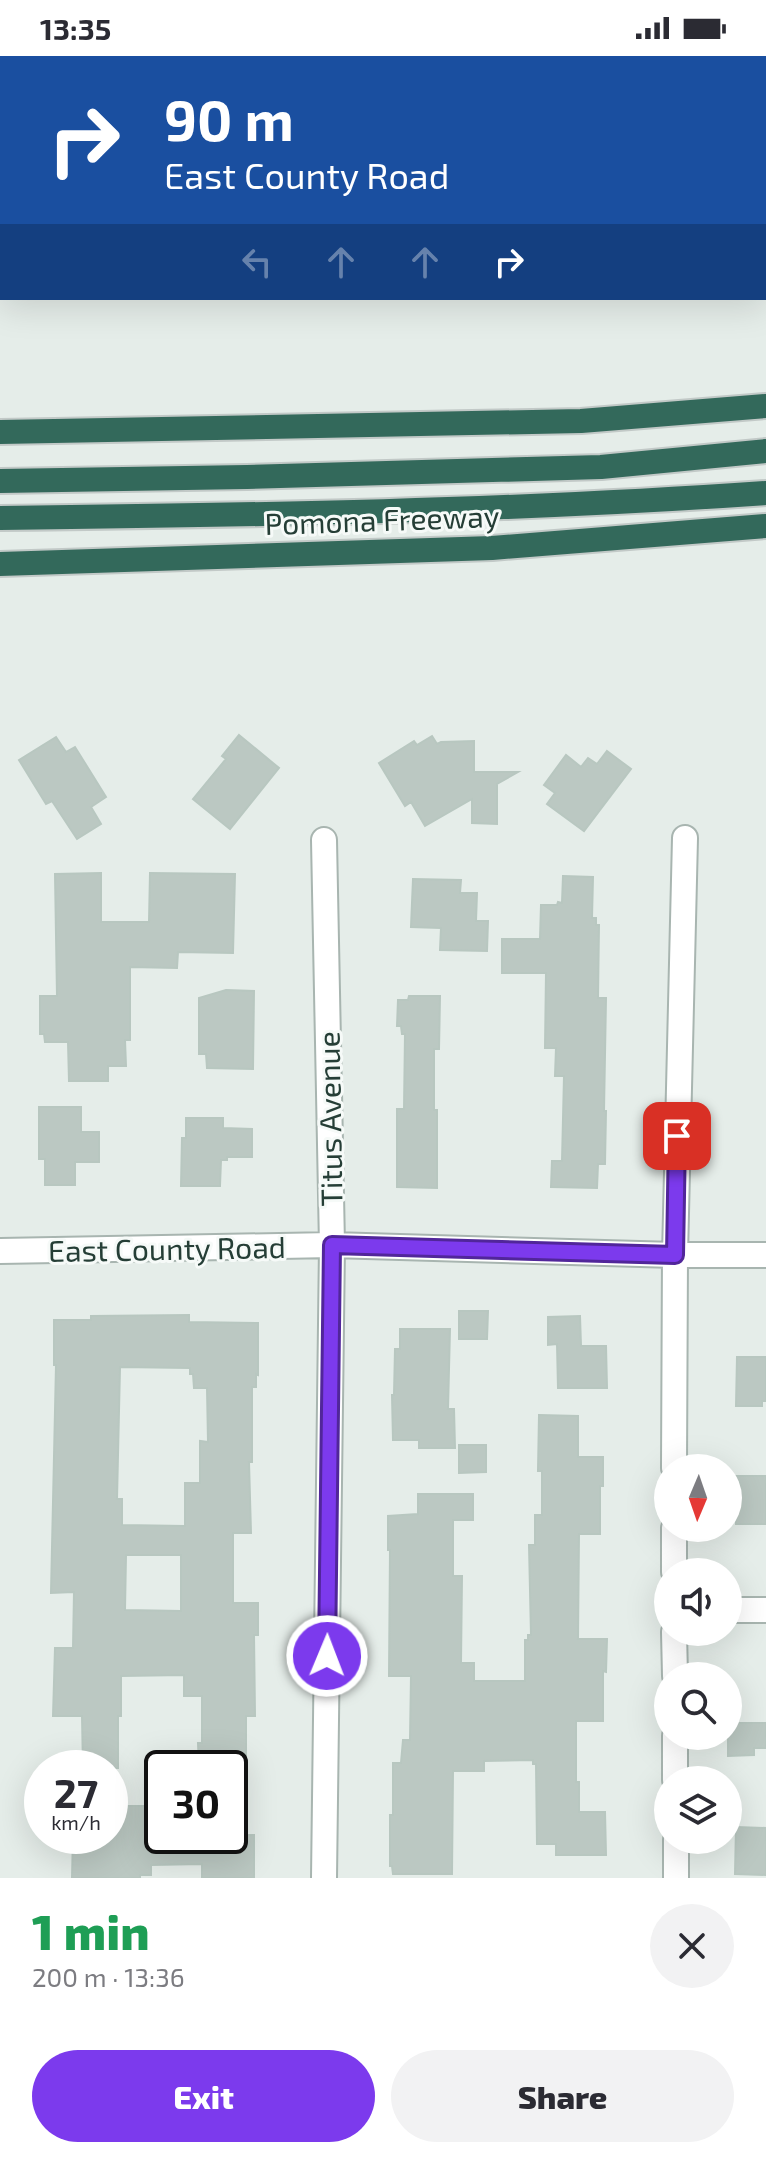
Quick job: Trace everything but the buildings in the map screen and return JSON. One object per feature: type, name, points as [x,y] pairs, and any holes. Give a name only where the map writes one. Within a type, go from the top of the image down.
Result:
[{"type":"highway","points":[[0,432],[581,421],[766,406]]},
{"type":"highway","points":[[0,481],[601,467],[766,451]]},
{"type":"highway","points":[[0,518],[309,515],[510,508],[766,493]]},
{"type":"highway","name":"Pomona Freeway","points":[[0,564],[492,548],[766,526]]},
{"type":"street","points":[[674,1454],[675,1255],[685,838]]},
{"type":"street","name":"Titus Avenue","points":[[324,840],[332,1245],[324,1878]]},
{"type":"street","name":"East County Road","points":[[0,1251],[332,1245],[766,1255]]},
{"type":"street","points":[[742,1610],[766,1610]]},
{"type":"street","points":[[676,1854],[676,1878]]},
{"type":"route","points":[[327,1656],[332,1245],[675,1255],[677,1136]]}]
